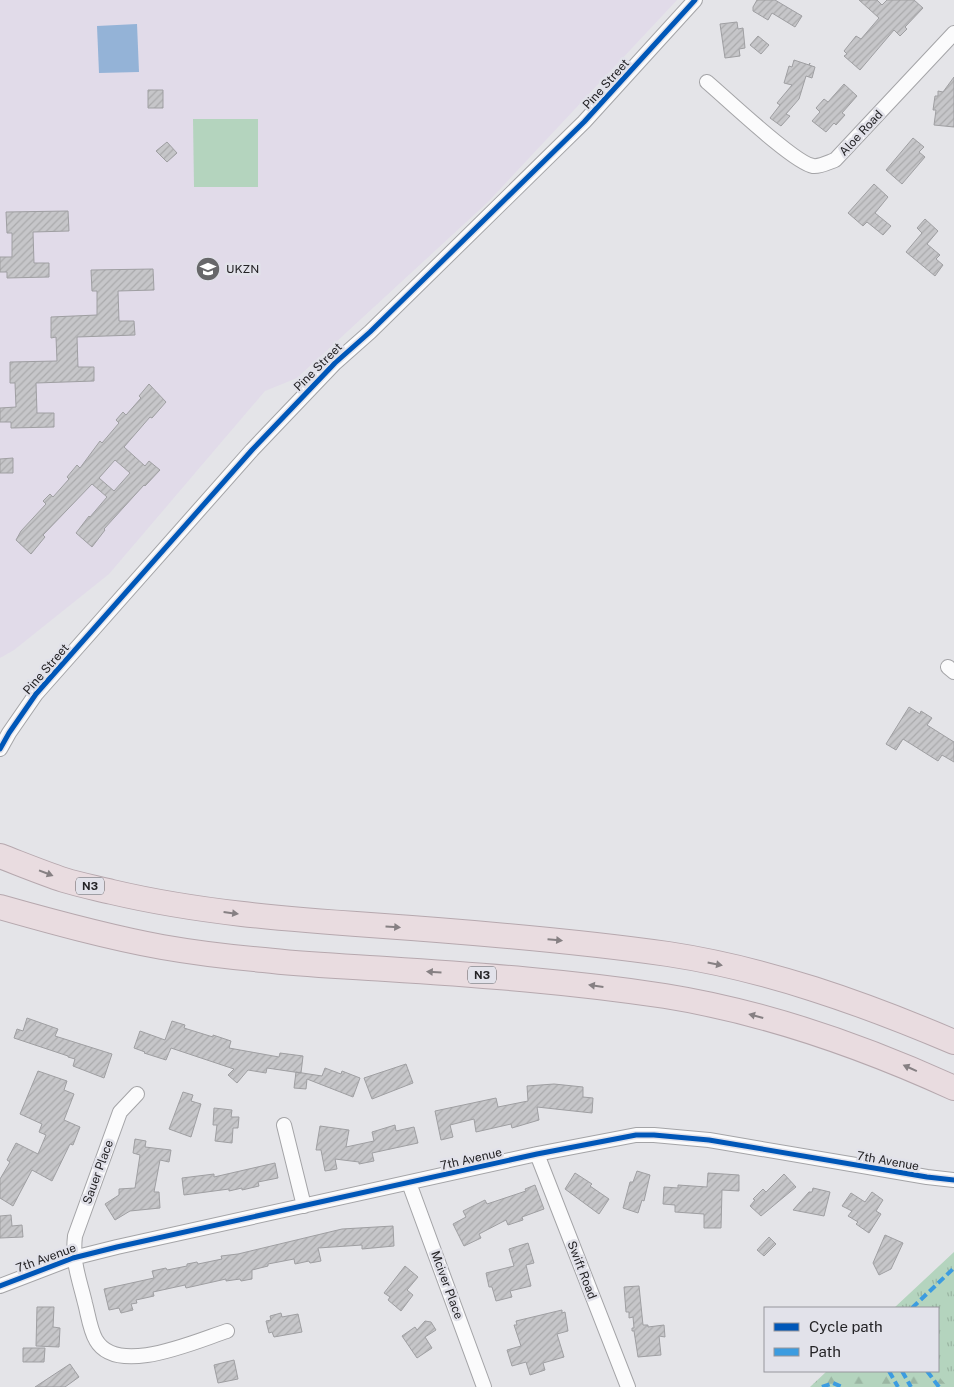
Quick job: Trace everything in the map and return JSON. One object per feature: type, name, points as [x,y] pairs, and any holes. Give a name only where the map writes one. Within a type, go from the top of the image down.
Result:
[{"type":"highway","name":"N3","points":[[0,856],[66,881],[183,907],[283,919],[566,941],[670,954],[730,966],[793,982],[853,1001],[954,1042]]},
{"type":"highway","name":"N3","points":[[0,906],[61,924],[162,947],[257,960],[584,984],[667,997],[735,1011],[804,1029],[902,1064],[954,1088]]},
{"type":"street","name":"Pine Street","points":[[0,749],[36,694],[252,450],[335,363],[370,332],[584,122],[695,0]]},
{"type":"street","name":"Aloe Road","points":[[707,82],[790,154],[813,166],[823,164],[835,160],[954,32]]},
{"type":"street","name":"Sauer Place","points":[[73,1258],[75,1236],[120,1112],[137,1094]]},
{"type":"street","points":[[284,1125],[304,1206]]},
{"type":"street","name":"7th Avenue","points":[[0,1286],[73,1258],[537,1154],[626,1137],[654,1135],[709,1140],[954,1180]]},
{"type":"street","name":"Swift Road","points":[[537,1154],[628,1387]]},
{"type":"street","name":"Mciver Place","points":[[409,1183],[484,1387]]},
{"type":"street","points":[[73,1258],[95,1339],[104,1350],[129,1357],[160,1352],[227,1331]]},
{"type":"shaded area","name":"UKZN","points":[[0,0],[677,0],[488,202],[297,378],[265,391],[109,574],[14,650],[0,658]]},
{"type":"green space","points":[[193,119],[258,119],[258,187],[194,187]]},
{"type":"green space","points":[[954,1252],[954,1387],[810,1387],[826,1372],[939,1372],[939,1307],[895,1307]]},
{"type":"green space","points":[[829,1372],[935,1372],[948,1387],[811,1387]]},
{"type":"water","points":[[137,24],[139,72],[99,73],[97,26]]},
{"type":"building","points":[[757,0],[775,0],[802,16],[795,27],[772,13],[768,20],[753,11]]},
{"type":"building","points":[[859,0],[877,0],[882,5],[887,0],[914,0],[923,8],[905,27],[907,29],[900,36],[894,30],[860,70],[844,56],[847,54],[844,51],[856,36],[861,39],[879,18]]},
{"type":"building","points":[[737,22],[738,29],[743,28],[745,48],[739,49],[740,56],[725,58],[720,24]]},
{"type":"building","points":[[758,36],[769,45],[761,54],[750,45]]},
{"type":"building","points":[[794,60],[815,67],[812,78],[806,76],[799,99],[786,114],[790,116],[781,126],[770,118],[780,105],[777,103],[792,85],[784,83],[789,66],[792,67]]},
{"type":"building","points":[[954,77],[954,127],[934,125],[936,110],[933,110],[935,96],[938,96],[938,91],[943,92]]},
{"type":"building","points":[[844,84],[857,96],[842,113],[845,115],[826,132],[812,121],[820,112],[816,108],[824,99],[828,102]]},
{"type":"building","points":[[148,90],[163,90],[163,108],[148,108]]},
{"type":"building","points":[[913,138],[924,147],[919,152],[925,157],[902,184],[886,170]]},
{"type":"building","points":[[167,142],[177,153],[167,162],[156,151]]},
{"type":"building","points":[[874,184],[888,197],[875,213],[891,226],[883,235],[867,222],[863,226],[848,213]]},
{"type":"building","points":[[68,211],[69,231],[33,232],[34,263],[49,263],[49,277],[7,278],[7,272],[0,272],[0,257],[12,257],[12,233],[7,233],[6,212]]},
{"type":"building","points":[[925,219],[938,231],[927,244],[940,255],[936,259],[943,265],[935,276],[906,252],[922,233],[917,228]]},
{"type":"building","points":[[153,269],[154,290],[118,291],[119,321],[134,321],[135,335],[77,337],[78,367],[94,367],[94,381],[36,383],[37,413],[54,413],[54,427],[11,428],[11,422],[0,422],[0,408],[16,407],[15,383],[10,383],[10,362],[57,361],[56,337],[51,338],[51,317],[97,315],[97,291],[92,291],[91,270]]},
{"type":"building","points":[[149,384],[166,402],[124,447],[145,466],[149,461],[160,470],[104,529],[92,547],[76,533],[107,497],[92,484],[43,535],[45,537],[31,554],[16,540],[21,531],[46,504],[43,501],[50,494],[53,497],[69,479],[67,477],[77,465],[80,468],[100,441],[102,443],[119,423],[116,420],[123,412],[126,415],[141,398],[139,396]],"holes":[[[115,460],[130,473],[114,491],[99,478]]]},
{"type":"building","points":[[13,458],[13,473],[0,473],[0,459]]},
{"type":"building","points":[[909,707],[920,714],[921,711],[932,718],[927,725],[954,742],[954,762],[942,755],[938,761],[903,739],[896,750],[886,744]]},
{"type":"building","points":[[27,1018],[58,1029],[55,1036],[112,1054],[104,1078],[73,1066],[75,1059],[14,1038],[17,1029],[23,1031]]},
{"type":"building","points":[[172,1021],[185,1025],[184,1028],[231,1041],[229,1048],[279,1057],[280,1053],[303,1056],[301,1073],[267,1068],[266,1073],[248,1070],[237,1083],[228,1075],[234,1069],[171,1048],[166,1060],[134,1048],[140,1031],[165,1040]]},
{"type":"building","points":[[406,1064],[413,1083],[372,1099],[364,1078]]},
{"type":"building","points":[[325,1068],[341,1074],[342,1071],[360,1078],[353,1097],[307,1079],[306,1089],[294,1088],[296,1072],[322,1076]]},
{"type":"building","points":[[38,1071],[67,1081],[64,1090],[74,1094],[64,1120],[80,1127],[73,1145],[70,1144],[52,1181],[32,1170],[13,1206],[0,1198],[0,1179],[10,1162],[7,1160],[16,1143],[38,1154],[46,1135],[39,1132],[42,1124],[20,1114]]},
{"type":"building","points":[[554,1084],[583,1087],[583,1097],[593,1098],[592,1113],[537,1107],[539,1120],[512,1128],[511,1124],[476,1132],[474,1119],[450,1125],[453,1137],[441,1140],[435,1111],[496,1098],[498,1107],[528,1101],[527,1086]]},
{"type":"building","points":[[183,1092],[193,1095],[191,1101],[201,1104],[191,1137],[169,1129]]},
{"type":"building","points":[[214,1108],[232,1110],[231,1117],[239,1117],[238,1128],[233,1128],[232,1143],[215,1141],[217,1125],[213,1125]]},
{"type":"building","points":[[395,1125],[396,1131],[414,1127],[418,1143],[372,1153],[374,1161],[359,1164],[359,1162],[335,1159],[337,1169],[325,1171],[321,1150],[316,1150],[320,1126],[349,1130],[346,1147],[374,1141],[372,1132]]},
{"type":"building","points":[[135,1139],[146,1141],[145,1147],[171,1150],[169,1162],[160,1160],[154,1192],[159,1192],[160,1208],[130,1211],[115,1220],[105,1204],[119,1195],[119,1189],[135,1188],[140,1155],[133,1153]]},
{"type":"building","points":[[275,1163],[278,1178],[258,1182],[259,1186],[242,1190],[242,1188],[229,1191],[229,1189],[184,1195],[182,1178],[214,1174],[214,1177]]},
{"type":"building","points":[[637,1171],[650,1175],[644,1201],[642,1200],[638,1213],[623,1208],[630,1182],[633,1182]]},
{"type":"building","points":[[575,1173],[592,1184],[590,1186],[609,1199],[599,1214],[565,1189]]},
{"type":"building","points":[[708,1173],[739,1175],[739,1191],[722,1190],[721,1228],[704,1228],[704,1214],[675,1212],[675,1205],[663,1204],[664,1187],[678,1188],[678,1185],[707,1187]]},
{"type":"building","points":[[784,1174],[796,1187],[761,1216],[750,1206],[755,1200],[753,1199],[763,1189],[766,1192]]},
{"type":"building","points":[[535,1185],[544,1209],[522,1217],[523,1220],[508,1225],[506,1220],[479,1234],[481,1238],[464,1246],[453,1224],[466,1217],[463,1211],[485,1200],[487,1204],[526,1191],[525,1189]]},
{"type":"building","points":[[813,1188],[830,1192],[824,1216],[793,1210],[809,1192],[812,1192]]},
{"type":"building","points":[[872,1192],[883,1200],[876,1211],[881,1214],[869,1233],[856,1224],[858,1222],[848,1216],[852,1211],[842,1206],[851,1193],[865,1202]]},
{"type":"building","points":[[11,1215],[12,1226],[22,1225],[23,1237],[0,1238],[0,1216]]},
{"type":"building","points":[[393,1226],[394,1246],[362,1249],[362,1245],[318,1248],[321,1261],[295,1264],[294,1259],[268,1264],[268,1266],[252,1270],[252,1279],[226,1281],[226,1279],[186,1288],[185,1285],[153,1292],[154,1296],[136,1300],[137,1303],[131,1304],[133,1310],[121,1313],[119,1308],[109,1310],[104,1289],[154,1278],[152,1271],[166,1268],[167,1270],[197,1262],[198,1264],[222,1259],[221,1256],[238,1254],[342,1229]]},
{"type":"building","points":[[885,1235],[903,1243],[891,1269],[879,1275],[873,1263]]},
{"type":"building","points":[[769,1237],[776,1244],[764,1256],[757,1250]]},
{"type":"building","points":[[528,1243],[534,1263],[526,1265],[531,1286],[510,1291],[512,1297],[496,1301],[492,1287],[489,1287],[486,1273],[514,1266],[509,1249]]},
{"type":"building","points":[[405,1266],[418,1277],[407,1290],[413,1295],[401,1311],[388,1300],[390,1297],[384,1293]]},
{"type":"building","points":[[639,1286],[643,1325],[648,1325],[648,1327],[664,1325],[665,1337],[659,1336],[661,1355],[638,1357],[634,1331],[632,1331],[632,1328],[634,1328],[633,1317],[629,1318],[629,1312],[626,1312],[624,1287]]},
{"type":"building","points":[[37,1307],[54,1307],[53,1327],[60,1328],[59,1347],[36,1346]]},
{"type":"building","points":[[562,1310],[562,1313],[565,1312],[568,1331],[557,1334],[564,1357],[543,1363],[545,1370],[530,1375],[526,1362],[512,1366],[507,1350],[521,1346],[514,1325],[517,1325],[516,1321]]},
{"type":"building","points":[[281,1313],[282,1317],[298,1314],[302,1332],[274,1337],[272,1332],[269,1333],[266,1321],[271,1320],[270,1316]]},
{"type":"building","points":[[425,1321],[431,1322],[436,1330],[425,1337],[432,1348],[417,1358],[402,1336],[415,1327],[417,1330]]},
{"type":"building","points":[[23,1348],[45,1348],[44,1362],[23,1362]]},
{"type":"building","points":[[234,1360],[238,1379],[218,1383],[214,1365]]},
{"type":"building","points":[[70,1364],[79,1377],[65,1387],[35,1387]]},
{"type":"marked path","points":[[913,1307],[954,1268]]},
{"type":"marked path","points":[[890,1372],[898,1387]]},
{"type":"marked path","points":[[903,1372],[911,1387]]},
{"type":"marked path","points":[[928,1372],[939,1387]]},
{"type":"marked path","points":[[822,1387],[833,1383],[842,1387]]},
{"type":"cycle path","points":[[0,749],[36,694],[252,450],[335,363],[370,332],[584,122],[695,0]]},
{"type":"cycle path","points":[[0,1286],[73,1258],[117,1247],[537,1154],[636,1135],[709,1140],[954,1180]]},
{"type":"place","name":"UKZN","points":[[208,269]]}]
